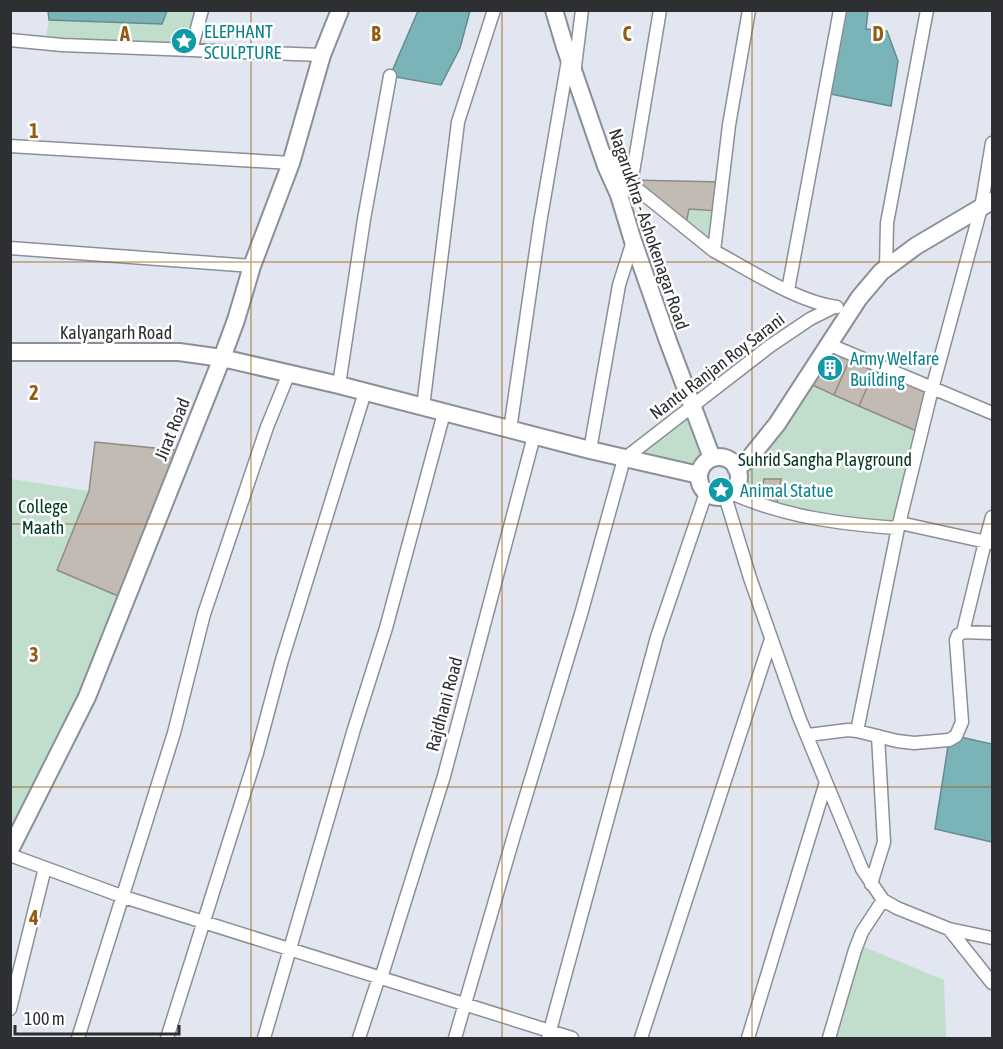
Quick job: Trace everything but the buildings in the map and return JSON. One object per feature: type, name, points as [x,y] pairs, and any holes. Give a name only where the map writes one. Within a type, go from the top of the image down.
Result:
[{"type":"main road","name":"Jirat Road","points":[[10,850],[87,697],[222,358],[252,266],[291,163],[322,55],[340,10]]},
{"type":"main road","name":"Nagarukhra - Ashokenagar Road","points":[[554,10],[599,146],[625,190],[633,241],[712,458]]},
{"type":"main road","points":[[736,468],[748,460],[777,424],[853,308],[886,268],[916,246],[987,204]]},
{"type":"main road","name":"Kalyangarh Road","points":[[10,352],[179,352],[222,358],[339,385],[624,459],[699,475]]},
{"type":"main road","points":[[712,458],[728,459],[736,468],[738,482],[728,494],[712,496],[702,487],[699,475],[704,463],[712,458]]},
{"type":"street","points":[[191,50],[202,10]]},
{"type":"street","points":[[423,407],[458,122],[494,10]]},
{"type":"street","points":[[510,430],[540,223],[582,10]]},
{"type":"street","points":[[660,10],[625,190],[714,251],[788,290],[834,307],[853,308]]},
{"type":"street","points":[[714,251],[730,115],[748,10]]},
{"type":"street","points":[[788,290],[840,10]]},
{"type":"street","points":[[886,268],[887,223],[927,10]]},
{"type":"street","points":[[10,40],[62,45],[322,55]]},
{"type":"street","points":[[339,385],[364,219],[390,76]]},
{"type":"street","points":[[857,731],[899,525],[932,389],[987,204],[993,143]]},
{"type":"street","points":[[10,146],[291,163]]},
{"type":"street","points":[[590,450],[619,285],[633,241]]},
{"type":"street","points":[[10,248],[252,266]]},
{"type":"street","name":"Nantu Ranjan Roy Sarani","points":[[624,459],[734,372],[810,319],[834,307]]},
{"type":"street","points":[[830,345],[993,413]]},
{"type":"street","points":[[78,1038],[174,734],[204,614],[248,490],[267,427],[289,373]]},
{"type":"street","points":[[167,1038],[258,753],[282,660],[365,392]]},
{"type":"street","points":[[264,1038],[354,729],[386,628],[444,413]]},
{"type":"street","name":"Rajdhani Road","points":[[358,1038],[380,978],[444,776],[534,436]]},
{"type":"street","points":[[455,1038],[581,614],[624,459]]},
{"type":"street","points":[[549,1035],[657,637],[706,493]]},
{"type":"street","points":[[728,494],[755,504],[813,519],[845,524],[899,525],[989,543]]},
{"type":"street","points":[[728,494],[771,639],[799,717],[862,869],[884,900],[921,919],[949,929],[993,938]]},
{"type":"street","points":[[963,632],[989,543],[993,517]]},
{"type":"street","points":[[808,735],[848,730],[914,743],[949,740],[956,736],[962,722],[956,640],[958,634],[963,632],[993,633]]},
{"type":"street","points":[[641,1038],[771,639]]},
{"type":"street","points":[[871,884],[884,842],[878,736]]},
{"type":"street","points":[[748,1038],[826,782]]},
{"type":"street","points":[[10,855],[124,897],[380,978],[549,1035],[572,1038]]},
{"type":"street","points":[[10,1009],[45,868]]},
{"type":"street","points":[[829,1038],[855,950],[862,933],[884,900]]},
{"type":"street","points":[[949,929],[993,983]]},
{"type":"green space","points":[[167,11],[197,11],[186,49],[45,44],[49,20],[162,24]]},
{"type":"green space","points":[[689,209],[719,211],[714,251],[685,228]]},
{"type":"green space","name":"Suhrid Sangha Playground","points":[[806,382],[921,433],[898,528],[845,524],[731,493],[738,481],[738,475]]},
{"type":"green space","points":[[693,407],[712,458],[699,475],[624,459]]},
{"type":"green space","name":"College Maath","points":[[11,479],[89,491],[57,570],[125,599],[11,850]]},
{"type":"green space","points":[[857,944],[944,980],[946,1038],[829,1038]]},
{"type":"water","points":[[48,10],[167,11],[162,24],[49,20]]},
{"type":"water","points":[[418,11],[470,11],[460,48],[441,85],[390,76]]},
{"type":"water","points":[[840,11],[868,11],[866,29],[887,31],[898,61],[891,106],[825,93]]},
{"type":"water","points":[[956,736],[992,744],[992,842],[935,829],[949,740]]},
{"type":"place","name":"ELEPHANT SCULPTURE","points":[[184,41]]},
{"type":"place","name":"Army Welfare Building","points":[[830,368]]},
{"type":"place","name":"Animal Statue","points":[[721,490]]}]
